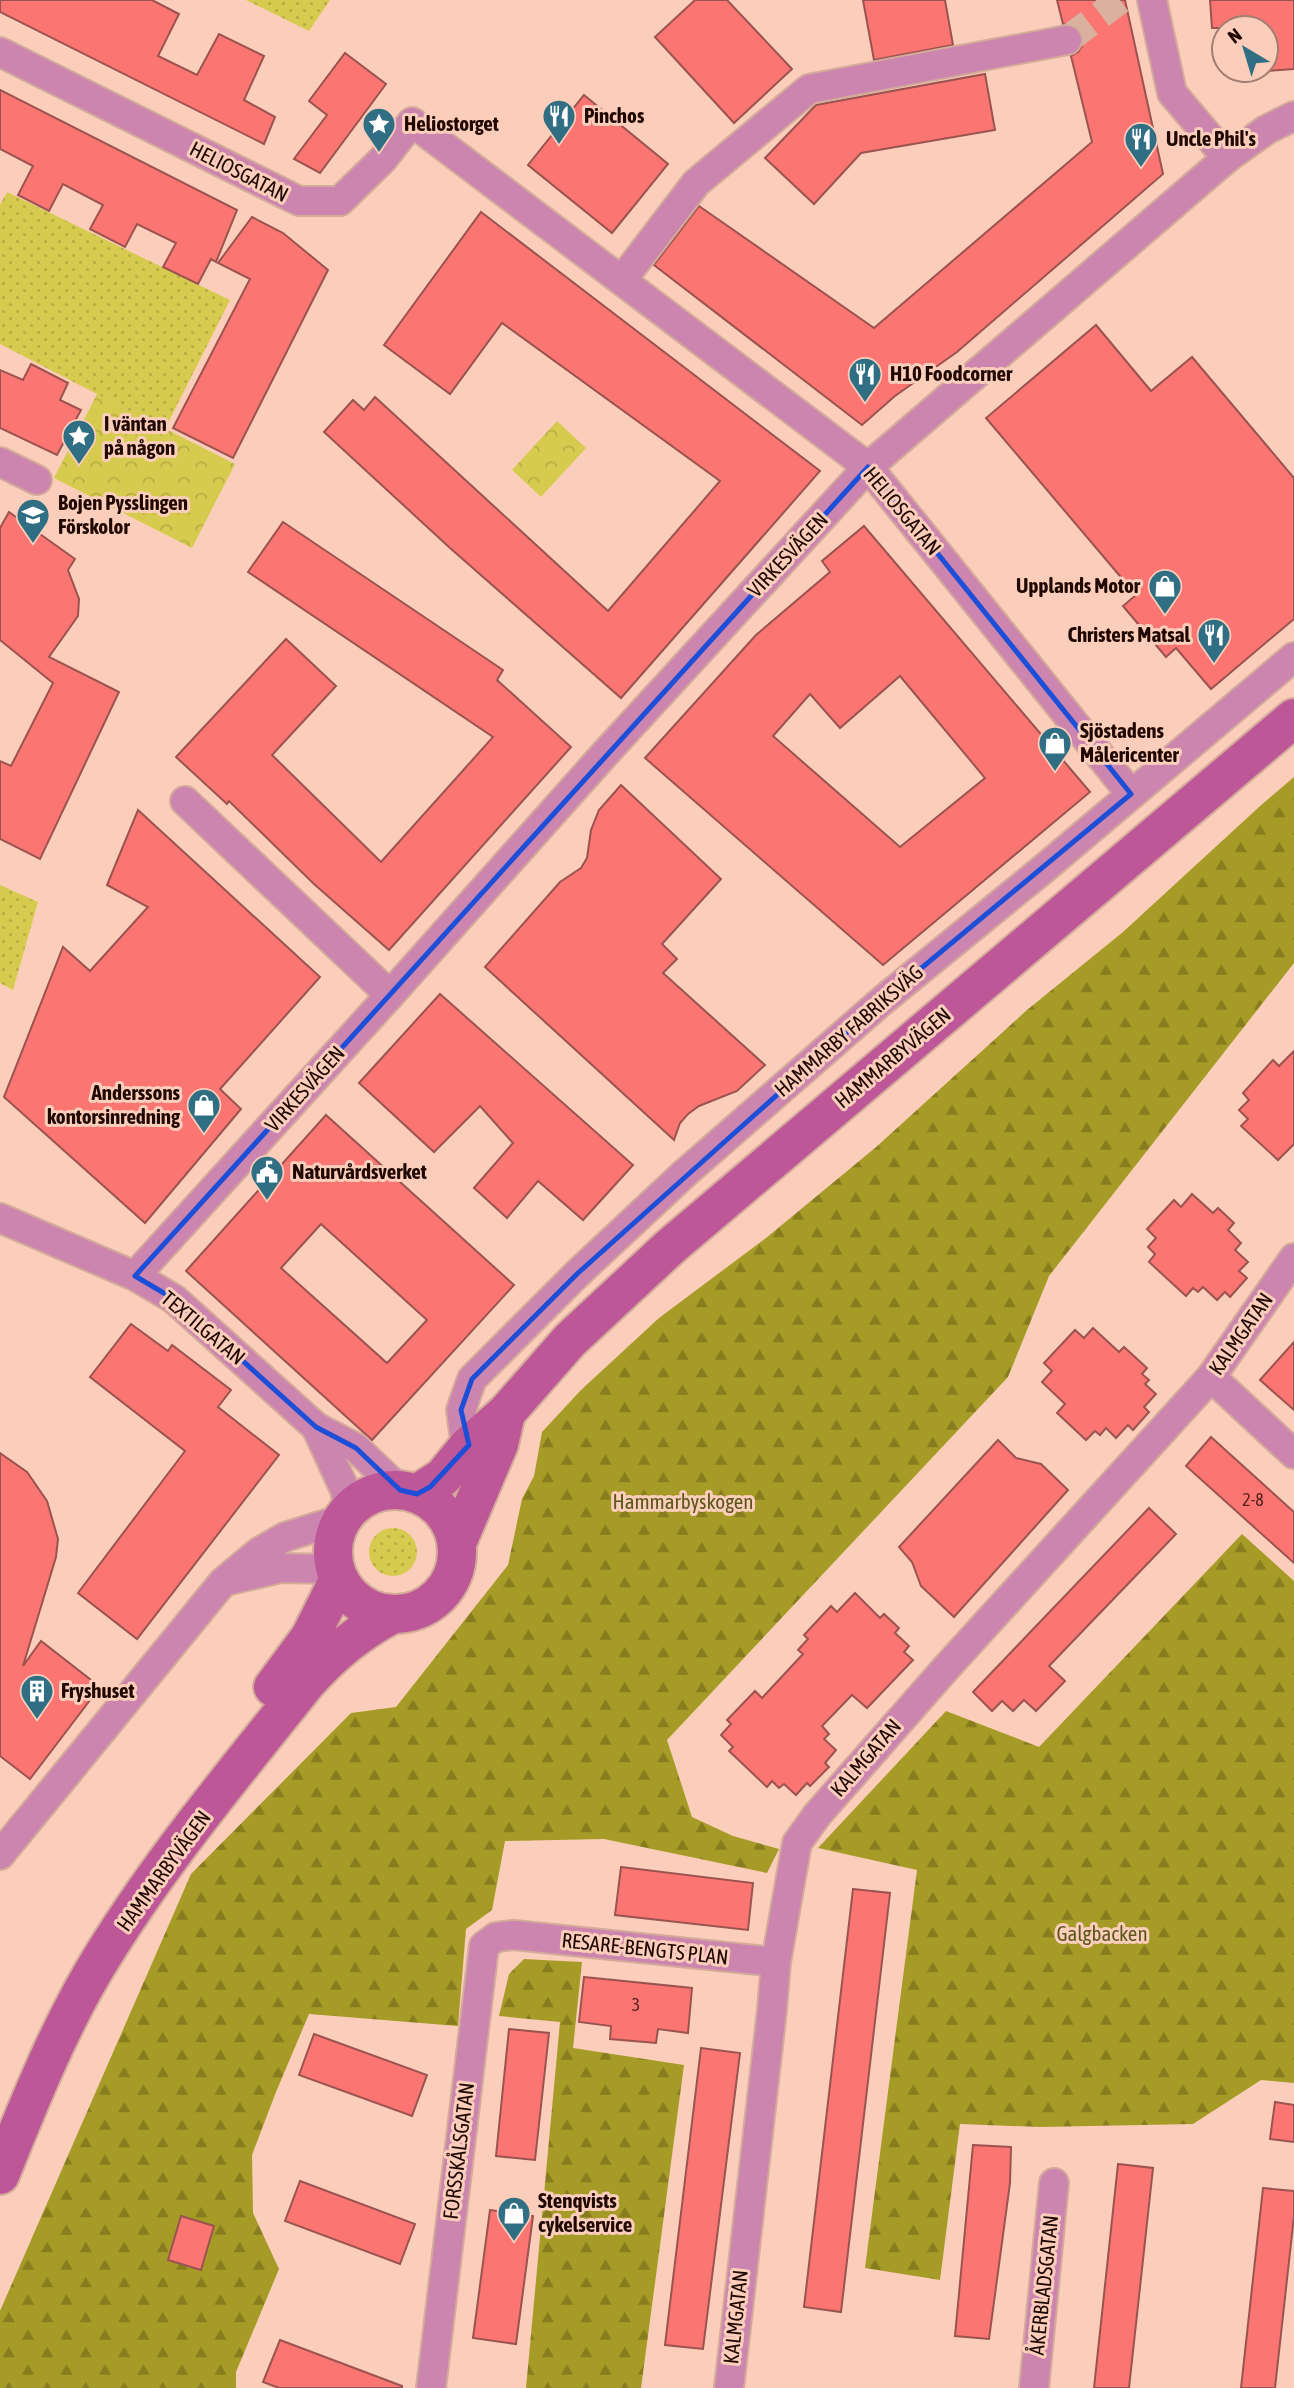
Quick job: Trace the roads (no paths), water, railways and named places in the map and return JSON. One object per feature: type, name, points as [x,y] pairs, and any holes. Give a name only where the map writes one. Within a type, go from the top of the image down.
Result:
[{"type":"main road","name":"HAMMARBYVÄGEN","points":[[0,2127],[82,1961],[135,1873],[310,1637],[337,1574],[333,1552],[335,1535],[346,1515],[363,1499],[381,1491],[408,1492],[443,1477],[470,1445],[506,1413],[570,1340],[670,1247],[1294,718]]},
{"type":"main road","name":"HAMMARBYVÄGEN","points":[[0,2175],[49,2056],[93,1973],[151,1884],[308,1681],[331,1656],[358,1635],[393,1614],[419,1609],[442,1594],[452,1578],[457,1561],[457,1543],[499,1444],[506,1413]]},
{"type":"main road","points":[[408,1492],[432,1501],[444,1513],[457,1543]]},
{"type":"main road","points":[[337,1574],[348,1593],[361,1604],[376,1611],[393,1614]]},
{"type":"street","points":[[1152,0],[1172,93],[1227,158]]},
{"type":"street","points":[[622,280],[696,183],[809,89],[1067,40]]},
{"type":"street","name":"HELIOSGATAN","points":[[0,52],[299,201],[340,201],[383,159],[412,122],[869,467],[1131,794]]},
{"type":"street","name":"VIRKESVÄGEN","points":[[135,1276],[607,751],[869,467],[1227,158],[1266,130],[1294,116]]},
{"type":"street","points":[[0,462],[37,480]]},
{"type":"street","name":"HAMMARBY FABRIKSVÄG","points":[[470,1445],[464,1432],[461,1410],[472,1379],[564,1287],[684,1174],[883,1000],[1294,657]]},
{"type":"street","points":[[185,800],[390,995]]},
{"type":"street","name":"TEXTILGATAN","points":[[0,1218],[135,1276],[174,1299],[316,1427],[356,1448],[408,1492]]},
{"type":"street","name":"KALMGATAN","points":[[729,2388],[776,1962],[797,1843],[817,1815],[947,1667],[1211,1377],[1294,1258]]},
{"type":"street","points":[[1211,1377],[1294,1454]]},
{"type":"street","name":"TEXTILGATAN","points":[[316,1427],[345,1490],[346,1515]]},
{"type":"street","points":[[0,1853],[223,1582],[259,1552],[285,1537],[346,1515]]},
{"type":"street","points":[[223,1582],[281,1568],[337,1574]]},
{"type":"street","name":"RESARE-BENGTS PLAN","points":[[514,1935],[776,1962]]},
{"type":"street","name":"FORSSKÅLSGATAN","points":[[431,2388],[484,1946],[496,1937],[514,1935]]},
{"type":"street","name":"ÅKERBLADSGATAN","points":[[1034,2388],[1054,2182]]},
{"type":"tunnel","points":[[1067,40],[1120,0]]},
{"type":"place","name":"Pinchos","points":[[559,146]]},
{"type":"place","name":"Heliostorget","points":[[379,154]]},
{"type":"place","name":"Uncle Phil's","points":[[1141,169]]},
{"type":"place","name":"H10 Foodcorner","points":[[865,404]]},
{"type":"place","name":"I väntan på någon","points":[[79,466]]},
{"type":"place","name":"Bojen Pysslingen Förskolor","points":[[33,545]]},
{"type":"place","name":"Upplands Motor","points":[[1165,616]]},
{"type":"place","name":"Christers Matsal","points":[[1214,665]]},
{"type":"place","name":"Sjöstadens Målericenter","points":[[1055,773]]},
{"type":"place","name":"Anderssons kontorsinredning","points":[[204,1135]]},
{"type":"place","name":"Naturvårdsverket","points":[[267,1202]]},
{"type":"place","name":"Fryshuset","points":[[37,1721]]},
{"type":"place","name":"Stenqvists cykelservice","points":[[514,2243]]},
{"type":"park label","name":"Hammarbyskogen","points":[[683,1502]]},
{"type":"park label","name":"Galgbacken","points":[[1102,1934]]}]
